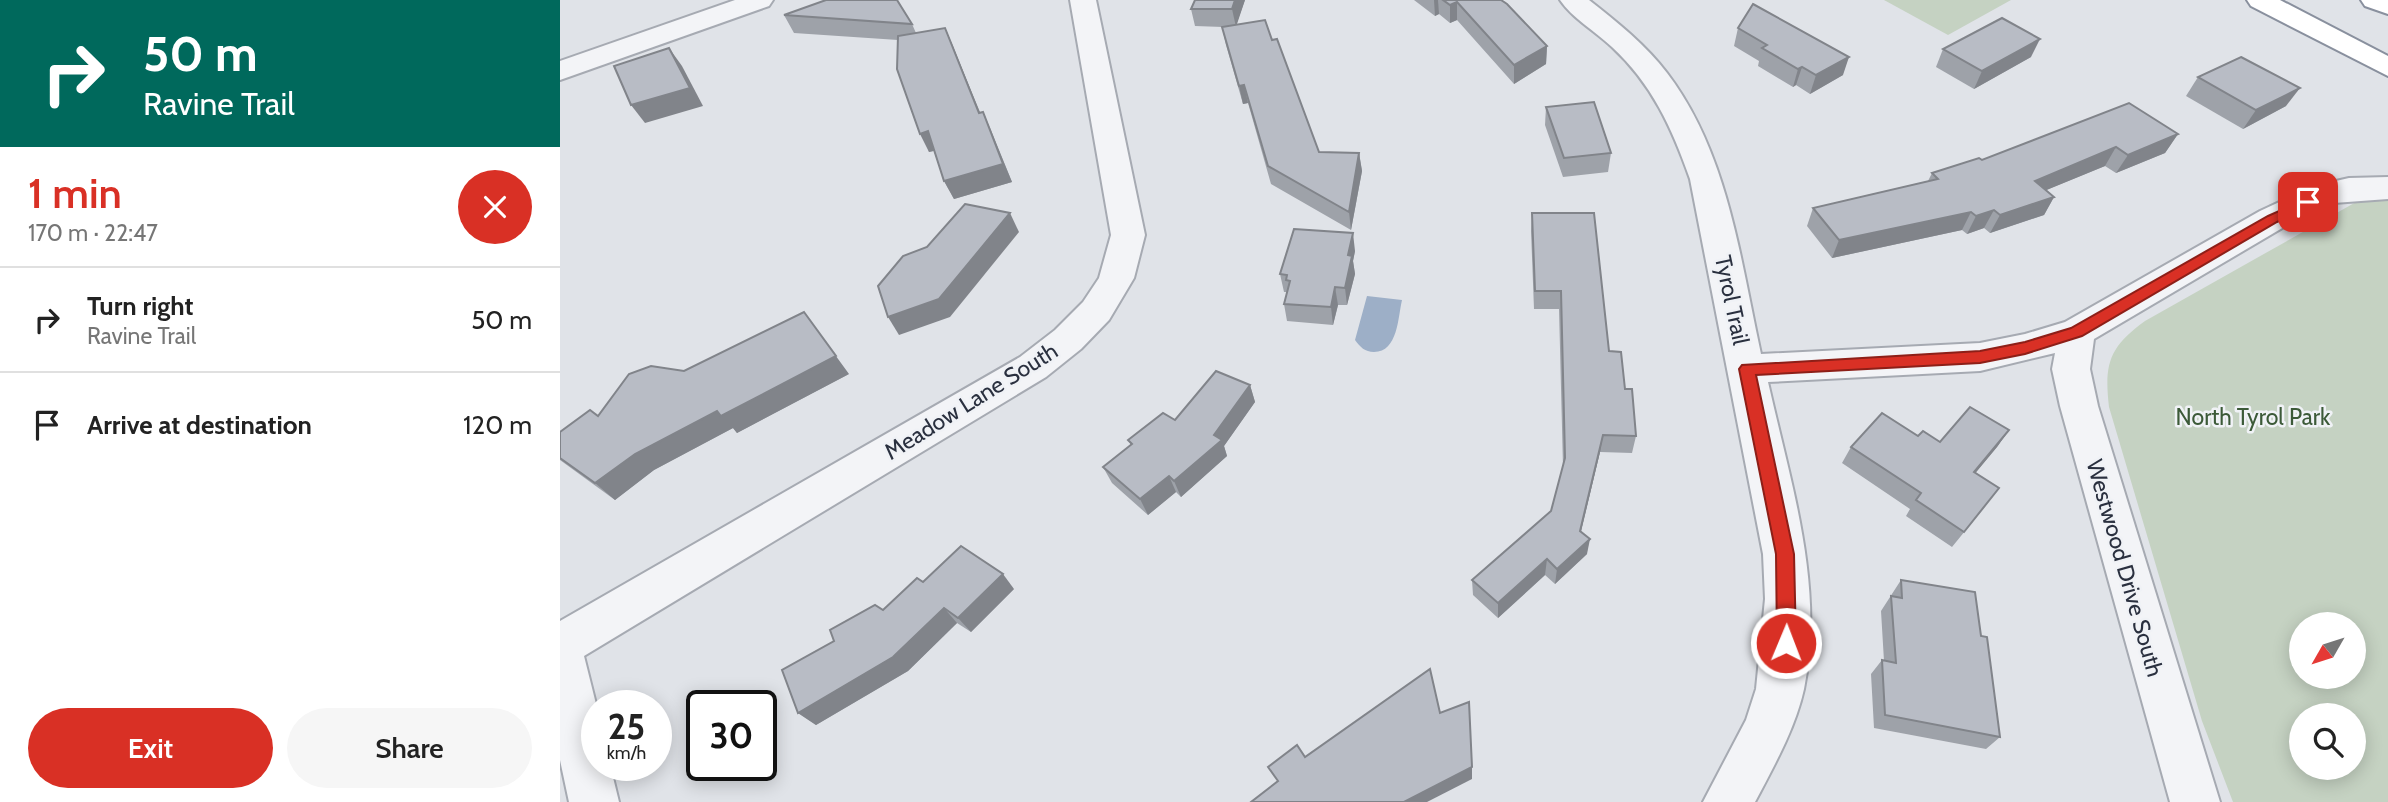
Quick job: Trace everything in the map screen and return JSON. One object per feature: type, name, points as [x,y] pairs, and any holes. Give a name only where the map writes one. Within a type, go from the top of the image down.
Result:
[{"type":"highway","points":[[2260,0],[2388,66]]},
{"type":"highway","points":[[2307,0],[2388,38]]},
{"type":"highway","points":[[2374,0],[2388,6]]},
{"type":"street","points":[[560,71],[760,0]]},
{"type":"street","name":"Meadow Lane South","points":[[560,648],[1033,367],[1086,324],[1113,290],[1124,264],[1128,235],[1083,0]]},
{"type":"street","name":"Tyrol Trail","points":[[1573,0],[1648,64],[1669,92],[1689,130],[1706,179],[1785,554],[1786,643],[1780,689],[1766,732],[1728,802]]},
{"type":"street","points":[[1747,369],[1980,357],[2025,348],[2077,332],[2272,219],[2325,194],[2349,189],[2388,188]]},
{"type":"street","name":"Westwood Drive South","points":[[2077,332],[2071,369],[2079,406],[2195,802]]},
{"type":"street","points":[[560,648],[594,802]]},
{"type":"green space","points":[[1884,0],[2011,0],[1948,35]]},
{"type":"green space","name":"North Tyrol Park","points":[[2388,184],[2388,802],[2233,802],[2202,721],[2109,407],[2107,379],[2112,358],[2116,348],[2133,330]]},
{"type":"water","points":[[1367,296],[1402,300],[1392,340],[1382,350],[1374,352],[1361,347],[1355,340]]},
{"type":"building","points":[[826,0],[897,0],[912,24],[784,15]]},
{"type":"building","points":[[1195,0],[1235,0],[1232,9],[1191,9]]},
{"type":"building","points":[[1443,0],[1501,0],[1547,46],[1514,65],[1457,2],[1450,5]]},
{"type":"building","points":[[1753,4],[1849,57],[1816,75],[1802,67],[1798,69],[1762,48],[1767,45],[1738,28]]},
{"type":"building","points":[[2002,18],[2040,39],[1982,71],[1943,49]]},
{"type":"building","points":[[1265,20],[1272,40],[1277,39],[1319,152],[1359,153],[1349,212],[1268,166],[1244,85],[1239,86],[1222,27]]},
{"type":"building","points":[[945,28],[1003,164],[944,181],[928,131],[920,134],[897,69],[898,36]]},
{"type":"building","points":[[669,48],[690,88],[631,105],[614,66]]},
{"type":"building","points":[[2241,57],[2300,88],[2256,110],[2198,77]]},
{"type":"building","points":[[1594,102],[1611,153],[1564,158],[1546,107]]},
{"type":"building","points":[[2129,103],[2178,134],[2128,155],[2116,147],[2035,181],[2054,197],[2000,215],[1994,210],[1976,216],[1971,212],[1839,240],[1813,208],[1938,179],[1932,173],[1979,158],[1982,160]]},
{"type":"building","points":[[965,204],[1010,213],[939,299],[888,317],[878,286],[903,256],[927,247]]},
{"type":"building","points":[[1532,213],[1594,213],[1609,351],[1621,352],[1625,389],[1632,389],[1636,436],[1603,435],[1580,531],[1590,539],[1557,569],[1547,559],[1498,603],[1472,580],[1551,511],[1565,458],[1561,291],[1535,291]]},
{"type":"building","points":[[1294,229],[1353,233],[1348,255],[1352,256],[1345,288],[1335,287],[1331,307],[1284,304],[1290,281],[1286,280],[1287,275],[1280,274]]},
{"type":"building","points":[[804,312],[836,356],[721,416],[717,411],[635,454],[595,483],[560,458],[560,432],[590,410],[598,416],[629,374],[651,366],[684,371]]},
{"type":"building","points":[[1216,371],[1250,385],[1214,435],[1222,440],[1174,481],[1169,476],[1140,499],[1103,467],[1132,444],[1128,440],[1163,413],[1175,420]]},
{"type":"building","points":[[1970,407],[2009,430],[1974,472],[1999,488],[1964,532],[1916,500],[1921,493],[1851,447],[1882,413],[1918,436],[1923,431],[1940,442]]},
{"type":"building","points":[[961,546],[1003,574],[958,618],[944,608],[893,657],[798,713],[782,670],[834,641],[830,630],[875,605],[883,610],[917,578],[923,582]]},
{"type":"building","points":[[1901,580],[1975,592],[1981,636],[1987,637],[2000,737],[1885,715],[1882,660],[1896,663],[1891,596],[1902,598]]},
{"type":"building","points":[[1430,669],[1440,713],[1469,702],[1472,767],[1404,802],[1251,802],[1278,781],[1268,767],[1297,745],[1305,757]]},
{"type":"route","points":[[1786,643],[1785,554],[1747,369],[1980,357],[2025,348],[2077,332],[2272,219],[2308,202]]}]
